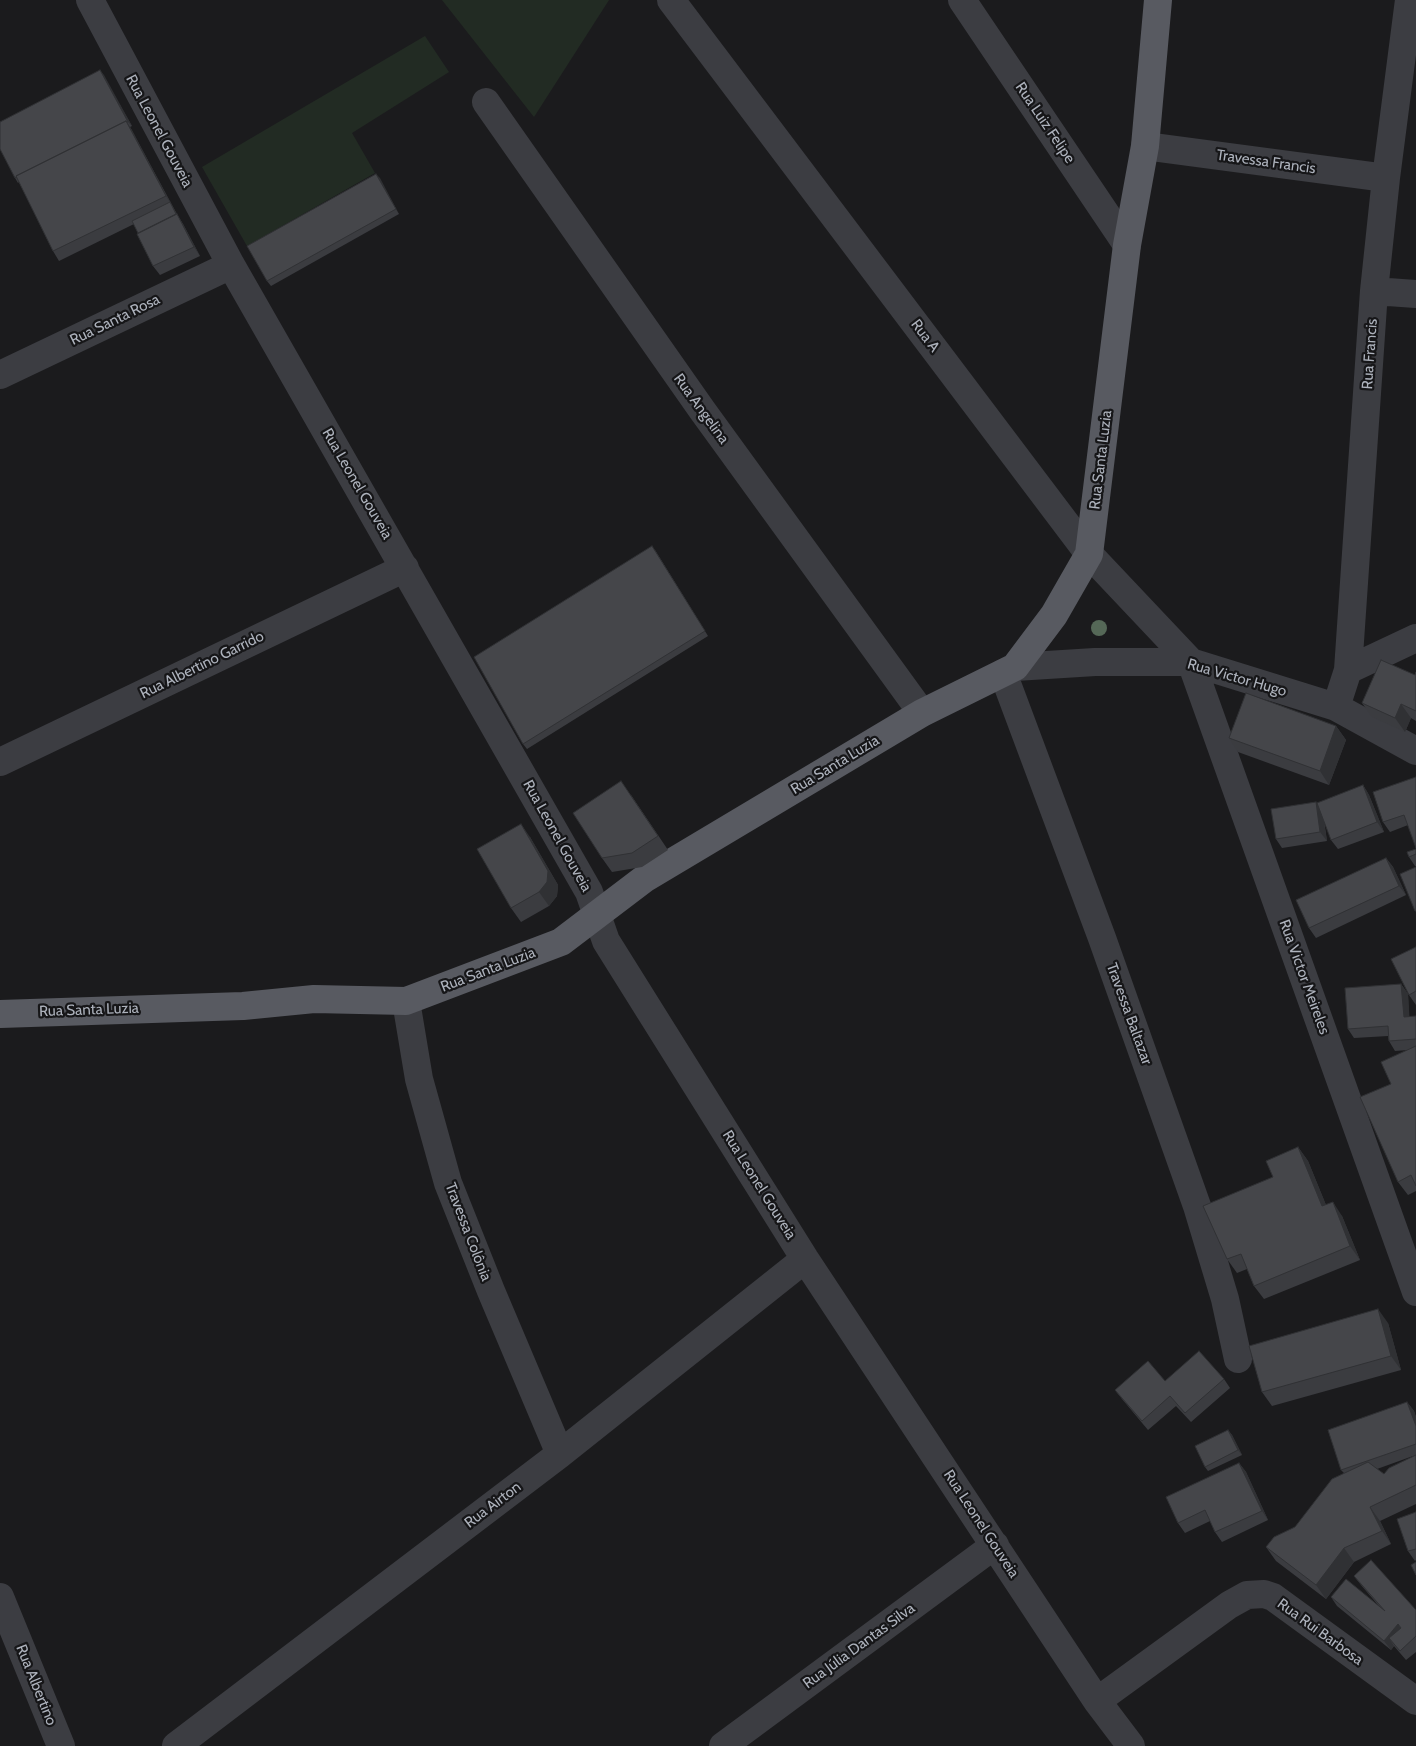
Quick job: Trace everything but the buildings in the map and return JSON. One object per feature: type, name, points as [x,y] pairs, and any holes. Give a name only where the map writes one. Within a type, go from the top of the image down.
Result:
[{"type":"main road","name":"Rua Santa Luzia","points":[[0,1014],[243,1006],[314,999],[406,1001],[561,942],[596,918],[644,880],[922,713],[1009,670],[1054,615],[1089,554],[1127,246],[1145,146],[1158,0]]},
{"type":"street","name":"Rua Leonel Gouveia","points":[[90,0],[230,265],[589,892],[596,918],[611,949],[805,1259],[996,1545],[1097,1701],[1132,1746]]},
{"type":"street","name":"Rua A","points":[[670,0],[1089,554],[1191,662]]},
{"type":"street","name":"Rua Luiz Felipe","points":[[962,0],[1127,246]]},
{"type":"street","name":"Rua Francis","points":[[1336,707],[1348,670],[1374,290],[1386,178],[1409,0]]},
{"type":"street","name":"Rua Angelina","points":[[486,102],[702,410],[922,713]]},
{"type":"street","name":"Travessa Francis","points":[[1145,146],[1386,178]]},
{"type":"street","name":"Rua Santa Rosa","points":[[0,375],[230,265]]},
{"type":"street","points":[[1374,290],[1416,294]]},
{"type":"street","name":"Rua Albertino Garrido","points":[[0,762],[405,568]]},
{"type":"street","points":[[1348,670],[1416,638]]},
{"type":"street","name":"Rua Victor Hugo","points":[[1009,670],[1095,662],[1191,662],[1336,707],[1416,751]]},
{"type":"street","name":"Rua Victor Meireles","points":[[1191,662],[1416,1292]]},
{"type":"street","name":"Travessa Baltazar","points":[[1009,670],[1197,1206],[1225,1299],[1238,1359]]},
{"type":"street","name":"Travessa Colônia","points":[[406,1001],[419,1079],[448,1183],[560,1454]]},
{"type":"street","name":"Rua Airton","points":[[176,1746],[560,1454],[805,1259]]},
{"type":"street","name":"Rua Júlia Dantas Silva","points":[[723,1746],[996,1545]]},
{"type":"street","name":"Rua Rui Barbosa","points":[[1097,1701],[1229,1604],[1247,1595],[1264,1594],[1274,1597],[1416,1701]]},
{"type":"street","name":"Rua Albertino","points":[[0,1596],[61,1746]]},
{"type":"shaded area","points":[[442,0],[609,0],[534,117]]},
{"type":"shaded area","points":[[425,36],[449,72],[352,133],[375,173],[247,246],[202,167]]}]
